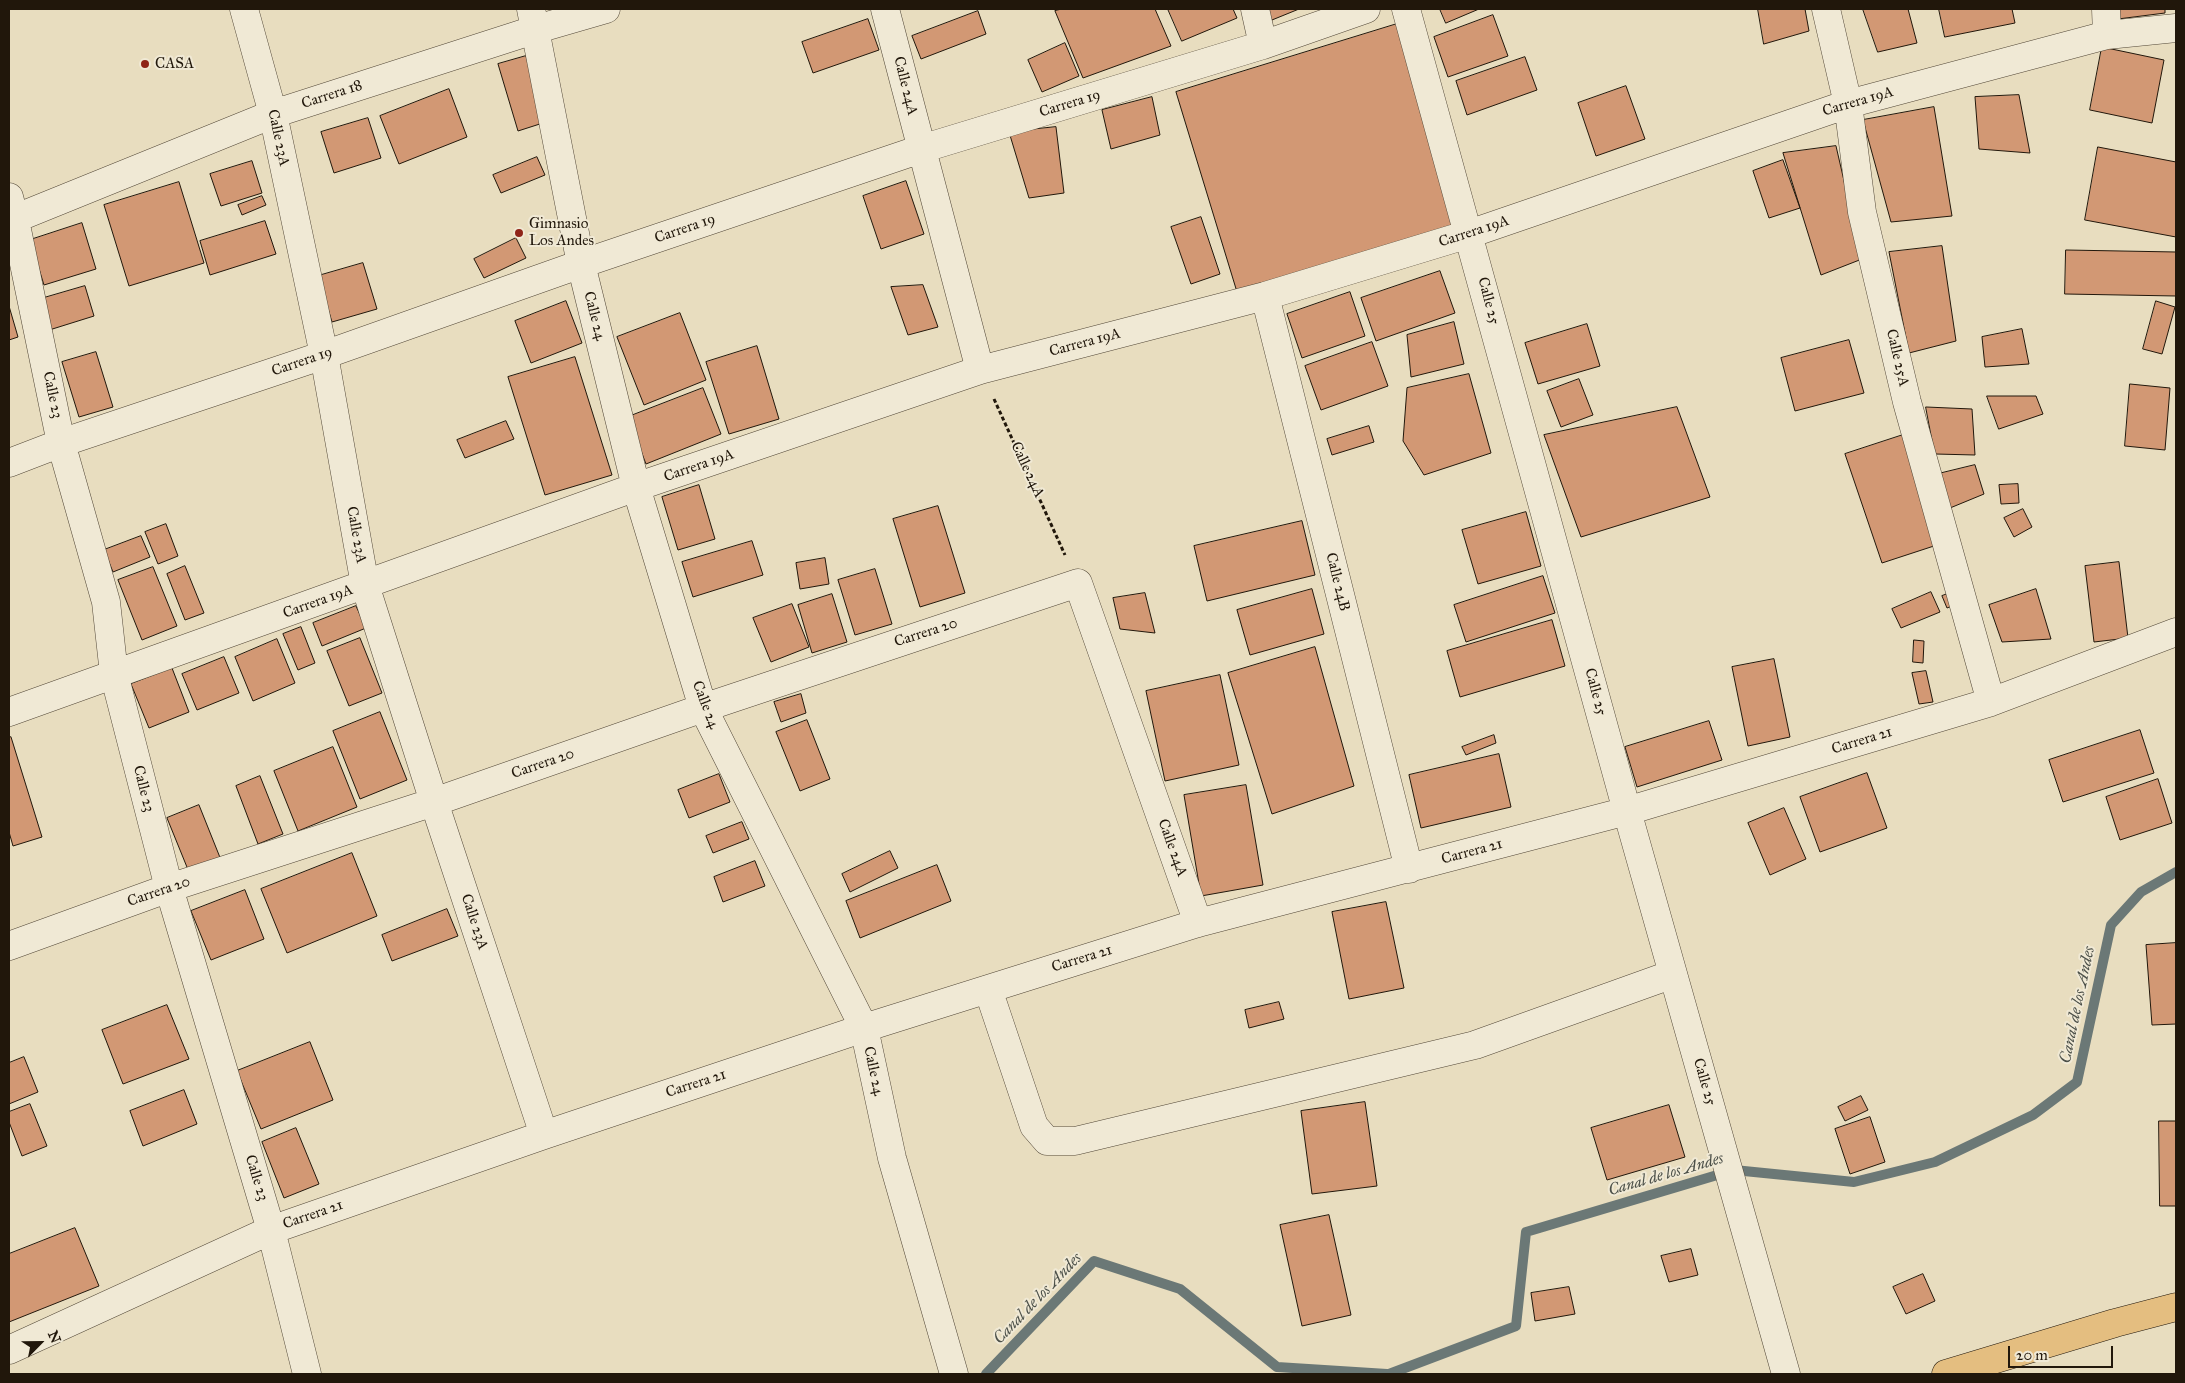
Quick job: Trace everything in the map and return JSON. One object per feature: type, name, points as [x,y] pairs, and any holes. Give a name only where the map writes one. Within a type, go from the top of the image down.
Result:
[{"type":"main road","points":[[1946,1374],[2115,1323],[2176,1307]]},
{"type":"street","name":"Calle 23A","points":[[244,9],[274,114],[324,355],[365,585],[434,802],[544,1135]]},
{"type":"street","name":"Carrera 18","points":[[11,213],[534,19],[606,9]]},
{"type":"street","name":"Calle 24A","points":[[886,9],[980,370]]},
{"type":"street","points":[[1255,9],[1263,45]]},
{"type":"street","name":"Carrera 19","points":[[9,463],[61,443],[324,355],[581,264],[921,149],[1263,45],[1366,9]]},
{"type":"street","name":"Calle 25","points":[[1406,9],[1627,811],[1786,1374]]},
{"type":"street","name":"Calle 25A","points":[[1826,9],[1848,104],[1862,212],[1907,402],[1991,702]]},
{"type":"street","name":"Calle 24","points":[[534,19],[581,264],[636,487],[703,708],[864,1028],[892,1158],[954,1374]]},
{"type":"street","name":"Carrera 19A","points":[[9,712],[636,487],[980,370],[1264,296],[1469,234],[1848,104],[2106,22],[2176,28]]},
{"type":"street","name":"Calle 23","points":[[11,213],[61,443],[106,602],[114,674],[168,888],[271,1230],[306,1374]]},
{"type":"street","name":"Calle 24B","points":[[1264,296],[1409,869]]},
{"type":"street","name":"Calle 24A","points":[[1078,583],[1198,923]]},
{"type":"street","name":"Carrera 20","points":[[9,946],[168,888],[434,802],[703,708],[1078,583]]},
{"type":"street","name":"Carrera 21","points":[[9,1350],[271,1230],[544,1135],[864,1028],[1198,923],[1627,811],[1991,702],[2176,626]]},
{"type":"street","points":[[988,989],[1034,1126],[1047,1142],[1075,1141],[1475,1045],[1674,974]]},
{"type":"path","name":"Calle 24A","points":[[980,370],[1078,583]]},
{"type":"building","points":[[1062,9],[1155,9],[1171,46],[1083,78],[1055,11]]},
{"type":"building","points":[[1168,9],[1233,9],[1237,18],[1182,41]]},
{"type":"building","points":[[1267,9],[1299,9],[1272,20]]},
{"type":"building","points":[[1440,9],[1479,9],[1446,23]]},
{"type":"building","points":[[1758,9],[1805,9],[1809,31],[1764,44]]},
{"type":"building","points":[[1863,9],[1908,9],[1917,43],[1878,52]]},
{"type":"building","points":[[1939,9],[2012,9],[2015,23],[1945,37]]},
{"type":"building","points":[[2117,9],[2165,9],[2165,13],[2118,19]]},
{"type":"building","points":[[978,11],[986,34],[921,59],[912,36]]},
{"type":"building","points":[[1493,15],[1508,56],[1448,77],[1434,37]]},
{"type":"building","points":[[868,19],[879,50],[813,73],[802,42]]},
{"type":"building","points":[[1397,24],[1459,224],[1237,292],[1176,92]]},
{"type":"building","points":[[1065,43],[1079,76],[1042,92],[1028,60]]},
{"type":"building","points":[[2102,47],[2164,60],[2152,123],[2090,110]]},
{"type":"building","points":[[526,56],[546,122],[518,131],[498,64]]},
{"type":"building","points":[[1525,57],[1537,90],[1467,115],[1456,81]]},
{"type":"building","points":[[1626,86],[1645,139],[1596,156],[1578,103]]},
{"type":"building","points":[[449,89],[467,137],[399,164],[380,116]]},
{"type":"building","points":[[2019,95],[2030,153],[1979,149],[1975,97]]},
{"type":"building","points":[[1152,97],[1160,135],[1111,149],[1102,110]]},
{"type":"building","points":[[1934,107],[1952,216],[1891,222],[1863,120]]},
{"type":"building","points":[[368,118],[381,158],[334,173],[321,132]]},
{"type":"building","points":[[1056,127],[1064,193],[1029,198],[1009,132]]},
{"type":"building","points":[[1836,146],[1862,259],[1821,275],[1783,153]]},
{"type":"building","points":[[2098,147],[2176,162],[2176,237],[2085,220]]},
{"type":"building","points":[[537,157],[545,175],[501,193],[493,175]]},
{"type":"building","points":[[1783,160],[1800,208],[1769,218],[1753,171]]},
{"type":"building","points":[[252,161],[262,193],[221,206],[210,174]]},
{"type":"building","points":[[906,181],[924,234],[881,249],[863,196]]},
{"type":"building","points":[[179,182],[204,263],[129,286],[104,205]]},
{"type":"building","points":[[262,196],[266,205],[242,215],[238,205]]},
{"type":"building","points":[[1201,217],[1220,274],[1191,284],[1171,227]]},
{"type":"building","points":[[265,221],[276,254],[210,275],[200,241]]},
{"type":"building","points":[[82,223],[96,269],[44,285],[30,240]]},
{"type":"building","points":[[516,238],[526,258],[484,278],[474,259]]},
{"type":"building","points":[[1942,246],[1956,341],[1909,353],[1889,252]]},
{"type":"building","points":[[2066,250],[2176,252],[2176,296],[2065,294]]},
{"type":"building","points":[[363,263],[377,309],[332,322],[318,276]]},
{"type":"building","points":[[1440,271],[1455,313],[1376,341],[1361,298]]},
{"type":"building","points":[[923,285],[938,327],[908,335],[891,287]]},
{"type":"building","points":[[85,286],[94,316],[46,331],[37,300]]},
{"type":"building","points":[[1350,292],[1365,336],[1302,358],[1287,314]]},
{"type":"building","points":[[566,301],[582,343],[531,363],[515,321]]},
{"type":"building","points":[[2156,301],[2175,307],[2162,354],[2143,349]]},
{"type":"building","points":[[9,306],[18,337],[9,340]]},
{"type":"building","points":[[680,313],[706,380],[644,405],[617,337]]},
{"type":"building","points":[[1454,322],[1464,364],[1411,377],[1407,335]]},
{"type":"building","points":[[1587,324],[1600,366],[1538,384],[1525,343]]},
{"type":"building","points":[[2022,329],[2029,364],[1985,367],[1982,337]]},
{"type":"building","points":[[1849,340],[1864,393],[1795,411],[1781,358]]},
{"type":"building","points":[[1372,342],[1388,386],[1321,410],[1305,366]]},
{"type":"building","points":[[757,346],[779,419],[729,434],[706,362]]},
{"type":"building","points":[[96,352],[113,407],[79,417],[62,362]]},
{"type":"building","points":[[575,357],[612,475],[545,495],[508,377]]},
{"type":"building","points":[[1469,374],[1491,453],[1424,475],[1403,441],[1407,388]]},
{"type":"building","points":[[1579,379],[1593,415],[1561,427],[1547,391]]},
{"type":"building","points":[[2130,384],[2170,388],[2165,450],[2125,446]]},
{"type":"building","points":[[703,388],[721,434],[646,464],[628,417]]},
{"type":"building","points":[[1987,396],[2036,396],[2043,414],[1999,429]]},
{"type":"building","points":[[1677,407],[1710,497],[1581,537],[1544,435]]},
{"type":"building","points":[[1926,407],[1972,409],[1975,455],[1935,454]]},
{"type":"building","points":[[506,421],[514,439],[465,458],[457,440]]},
{"type":"building","points":[[1369,426],[1374,442],[1332,455],[1327,439]]},
{"type":"building","points":[[1903,435],[1940,544],[1882,563],[1845,454]]},
{"type":"building","points":[[1975,465],[1984,494],[1950,508],[1938,474]]},
{"type":"building","points":[[2018,484],[2019,503],[2001,504],[1999,485]]},
{"type":"building","points":[[699,485],[715,539],[678,550],[662,497]]},
{"type":"building","points":[[938,506],[965,593],[920,607],[893,519]]},
{"type":"building","points":[[2023,509],[2032,527],[2014,537],[2004,518]]},
{"type":"building","points":[[1526,512],[1541,566],[1478,584],[1462,530]]},
{"type":"building","points":[[1302,521],[1315,575],[1207,601],[1194,546]]},
{"type":"building","points":[[166,524],[178,556],[158,564],[145,532]]},
{"type":"building","points":[[141,536],[150,557],[113,572],[104,550]]},
{"type":"building","points":[[752,541],[763,575],[693,597],[682,562]]},
{"type":"building","points":[[825,558],[829,584],[800,589],[796,563]]},
{"type":"building","points":[[2119,562],[2128,638],[2094,642],[2085,566]]},
{"type":"building","points":[[185,566],[204,613],[185,620],[167,574]]},
{"type":"building","points":[[153,567],[177,626],[142,640],[118,580]]},
{"type":"building","points":[[875,569],[892,624],[855,635],[838,580]]},
{"type":"building","points":[[1543,576],[1555,613],[1466,642],[1454,605]]},
{"type":"building","points":[[1312,589],[1324,634],[1250,655],[1237,610]]},
{"type":"building","points":[[2036,589],[2051,639],[2002,642],[1989,605]]},
{"type":"building","points":[[1931,592],[1940,612],[1901,628],[1892,609]]},
{"type":"building","points":[[1953,592],[1957,604],[1947,608],[1942,596]]},
{"type":"building","points":[[1145,593],[1155,633],[1120,629],[1113,598]]},
{"type":"building","points":[[832,594],[847,642],[812,653],[798,605]]},
{"type":"building","points":[[792,604],[809,647],[771,662],[753,618]]},
{"type":"building","points":[[356,606],[366,628],[322,646],[313,623]]},
{"type":"building","points":[[1552,620],[1565,666],[1460,697],[1447,651]]},
{"type":"building","points":[[301,627],[315,663],[298,670],[283,634]]},
{"type":"building","points":[[360,638],[382,693],[349,706],[327,651]]},
{"type":"building","points":[[277,639],[295,683],[253,701],[235,657]]},
{"type":"building","points":[[1914,640],[1924,641],[1923,663],[1913,662]]},
{"type":"building","points":[[1315,647],[1354,786],[1272,814],[1228,673]]},
{"type":"building","points":[[224,657],[239,693],[197,710],[182,674]]},
{"type":"building","points":[[1774,659],[1790,737],[1748,746],[1732,667]]},
{"type":"building","points":[[172,668],[189,712],[149,728],[131,684]]},
{"type":"building","points":[[1926,671],[1933,702],[1919,704],[1912,673]]},
{"type":"building","points":[[1220,675],[1239,765],[1165,781],[1146,691]]},
{"type":"building","points":[[801,694],[806,713],[781,722],[774,702]]},
{"type":"building","points":[[380,712],[407,780],[360,799],[333,731]]},
{"type":"building","points":[[807,720],[830,779],[800,791],[776,732]]},
{"type":"building","points":[[1709,721],[1722,760],[1637,787],[1625,747]]},
{"type":"building","points":[[2140,730],[2154,773],[2063,802],[2049,760]]},
{"type":"building","points":[[1494,735],[1496,743],[1466,755],[1462,747]]},
{"type":"building","points":[[11,737],[42,837],[13,846],[9,832],[9,738]]},
{"type":"building","points":[[333,747],[357,807],[298,831],[274,771]]},
{"type":"building","points":[[1499,754],[1511,807],[1421,828],[1409,775]]},
{"type":"building","points":[[1867,773],[1887,828],[1820,852],[1800,797]]},
{"type":"building","points":[[719,774],[730,802],[689,818],[678,790]]},
{"type":"building","points":[[260,776],[283,834],[258,844],[236,786]]},
{"type":"building","points":[[2158,779],[2172,823],[2120,840],[2106,797]]},
{"type":"building","points":[[1246,785],[1263,885],[1201,896],[1184,795]]},
{"type":"building","points":[[199,805],[223,865],[191,877],[167,818]]},
{"type":"building","points":[[1784,808],[1806,859],[1770,875],[1748,823]]},
{"type":"building","points":[[742,822],[749,839],[713,853],[706,836]]},
{"type":"building","points":[[890,851],[898,868],[850,892],[842,874]]},
{"type":"building","points":[[352,853],[377,916],[287,953],[261,889]]},
{"type":"building","points":[[755,861],[765,886],[723,902],[714,877]]},
{"type":"building","points":[[937,865],[951,901],[860,938],[846,901]]},
{"type":"building","points":[[245,890],[264,939],[211,960],[191,911]]},
{"type":"building","points":[[1386,902],[1404,988],[1349,999],[1332,912]]},
{"type":"building","points":[[447,909],[458,936],[392,961],[382,935]]},
{"type":"building","points":[[2176,943],[2176,1024],[2152,1025],[2146,945]]},
{"type":"building","points":[[1279,1002],[1284,1019],[1249,1028],[1245,1010]]},
{"type":"building","points":[[167,1005],[189,1059],[123,1084],[102,1030]]},
{"type":"building","points":[[310,1042],[333,1100],[261,1129],[237,1071]]},
{"type":"building","points":[[24,1057],[38,1092],[9,1104],[9,1063]]},
{"type":"building","points":[[184,1090],[197,1124],[143,1146],[130,1111]]},
{"type":"building","points":[[1861,1096],[1868,1110],[1845,1121],[1838,1107]]},
{"type":"building","points":[[1365,1102],[1377,1186],[1312,1194],[1301,1111]]},
{"type":"building","points":[[30,1104],[47,1146],[22,1156],[9,1122],[9,1112]]},
{"type":"building","points":[[1669,1105],[1685,1157],[1607,1180],[1591,1128]]},
{"type":"building","points":[[1870,1117],[1885,1162],[1850,1174],[1835,1129]]},
{"type":"building","points":[[2159,1121],[2176,1121],[2176,1206],[2160,1206]]},
{"type":"building","points":[[296,1128],[319,1184],[284,1198],[262,1142]]},
{"type":"building","points":[[1329,1215],[1351,1315],[1302,1326],[1280,1225]]},
{"type":"building","points":[[75,1228],[99,1286],[9,1322],[9,1254]]},
{"type":"building","points":[[1691,1249],[1698,1275],[1669,1282],[1661,1256]]},
{"type":"building","points":[[1923,1274],[1935,1301],[1906,1314],[1893,1287]]},
{"type":"building","points":[[1569,1287],[1575,1314],[1535,1321],[1531,1293]]},
{"type":"waterway","name":"Canal de los Andes","points":[[1389,1374],[1516,1326],[1526,1232],[1734,1170],[1854,1182],[1935,1162],[2033,1115],[2077,1082],[2111,925],[2141,892],[2176,872]]},
{"type":"waterway","name":"Canal de los Andes","points":[[986,1374],[1094,1261],[1180,1289],[1277,1367],[1387,1374]]},
{"type":"place","name":"CASA","points":[[145,64]]},
{"type":"place","name":"Gimnasio Los Andes","points":[[519,233]]}]
